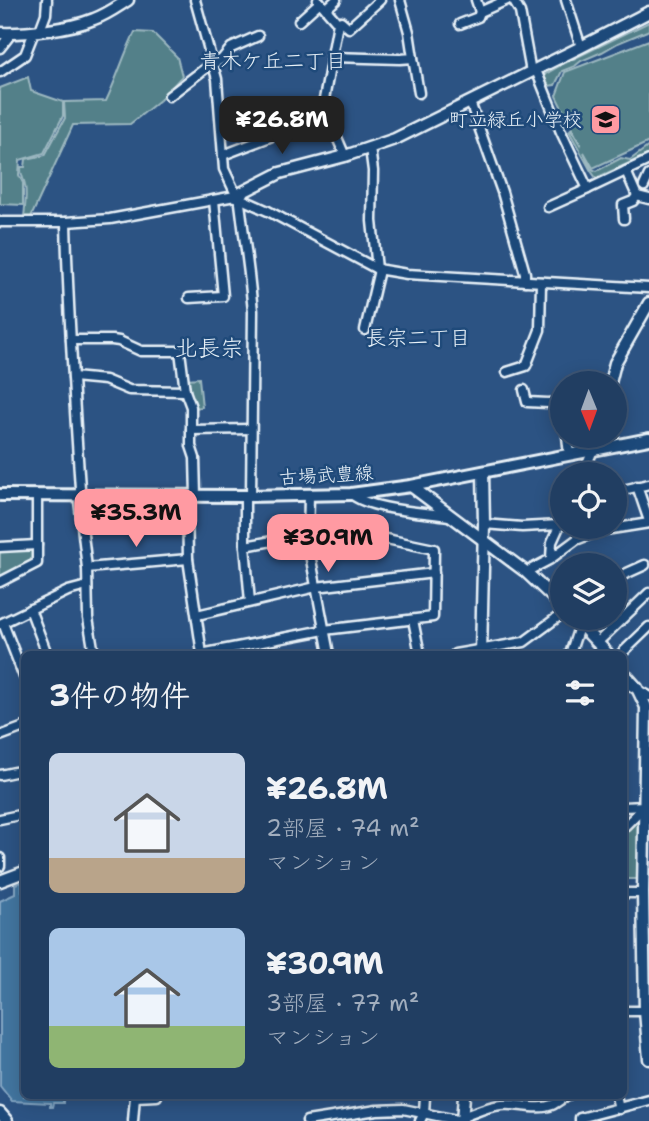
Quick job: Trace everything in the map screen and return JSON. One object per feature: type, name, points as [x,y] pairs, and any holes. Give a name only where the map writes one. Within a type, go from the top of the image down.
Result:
[{"type":"main road","name":"古場武豊線","points":[[0,495],[351,494],[411,486],[649,439]]},
{"type":"street","points":[[0,72],[25,55],[46,14],[47,0]]},
{"type":"street","points":[[0,48],[5,33],[84,23],[128,0]]},
{"type":"street","points":[[195,0],[214,63],[220,98],[224,169],[240,203],[253,311],[245,546],[250,602]]},
{"type":"street","points":[[299,21],[321,4],[336,0]]},
{"type":"street","points":[[338,23],[341,21],[349,28],[380,0]]},
{"type":"street","points":[[400,0],[409,32],[418,93]]},
{"type":"street","points":[[476,0],[480,12]]},
{"type":"street","points":[[460,24],[507,0]]},
{"type":"street","points":[[513,0],[520,12],[533,71],[588,189]]},
{"type":"street","points":[[566,0],[581,47]]},
{"type":"street","points":[[321,4],[338,23]]},
{"type":"street","points":[[0,222],[110,219],[236,196],[280,173],[345,156],[395,139],[649,12]]},
{"type":"street","points":[[338,23],[323,106],[345,156]]},
{"type":"street","points":[[169,96],[222,59],[231,48],[258,36]]},
{"type":"street","points":[[332,57],[413,58]]},
{"type":"street","points":[[470,102],[502,192],[525,281]]},
{"type":"street","points":[[223,155],[327,115]]},
{"type":"street","points":[[365,330],[378,270],[372,221],[373,171],[370,148]]},
{"type":"street","points":[[548,207],[649,160]]},
{"type":"street","points":[[626,171],[637,196]]},
{"type":"street","points":[[645,186],[649,175]]},
{"type":"street","points":[[236,196],[378,270],[649,288]]},
{"type":"street","points":[[637,196],[649,199]]},
{"type":"street","points":[[624,219],[623,205],[634,201],[637,196]]},
{"type":"street","points":[[189,298],[223,296],[214,200]]},
{"type":"street","points":[[66,222],[68,307],[80,495],[87,568],[88,618],[94,651]]},
{"type":"street","points":[[507,372],[526,366],[540,330],[541,282]]},
{"type":"street","points":[[613,371],[649,303]]},
{"type":"street","points":[[71,340],[112,340],[141,351],[180,351],[185,391],[191,407],[191,446],[195,458],[188,559],[201,651]]},
{"type":"street","points":[[73,377],[105,380],[129,390],[185,391]]},
{"type":"street","points":[[524,390],[527,402],[550,403]]},
{"type":"street","points":[[191,430],[251,429]]},
{"type":"street","points":[[568,448],[569,455]]},
{"type":"street","points":[[588,462],[593,450]]},
{"type":"street","points":[[481,651],[483,472]]},
{"type":"street","points":[[627,489],[649,484]]},
{"type":"street","points":[[411,486],[526,572],[550,595]]},
{"type":"street","points":[[558,553],[576,540],[599,531],[649,522],[637,486]]},
{"type":"street","points":[[351,494],[364,502],[452,516]]},
{"type":"street","points":[[0,582],[37,563],[37,495]]},
{"type":"street","points":[[309,495],[308,544],[328,651]]},
{"type":"street","points":[[484,524],[523,527],[550,523]]},
{"type":"street","points":[[216,651],[324,630],[433,617],[434,549],[372,536],[308,544],[283,539],[245,546]]},
{"type":"street","points":[[0,547],[37,545]]},
{"type":"street","points":[[87,568],[188,559]]},
{"type":"street","points":[[526,572],[550,559]]},
{"type":"street","points":[[627,573],[645,565]]},
{"type":"street","points":[[197,615],[316,587],[434,573]]},
{"type":"street","points":[[21,670],[1,624],[68,591],[87,586]]},
{"type":"street","points":[[597,642],[649,593]]},
{"type":"street","points":[[30,609],[46,651]]},
{"type":"street","points":[[413,620],[419,651]]},
{"type":"street","points":[[485,651],[524,642],[550,623]]},
{"type":"street","points":[[624,651],[649,627]]},
{"type":"street","points":[[574,651],[577,630]]},
{"type":"street","points":[[587,630],[605,651]]},
{"type":"street","points":[[627,677],[649,696]]},
{"type":"street","points":[[627,684],[649,689]]},
{"type":"street","points":[[637,688],[646,707],[643,894],[645,1011],[649,1059]]},
{"type":"street","points":[[0,736],[21,728]]},
{"type":"street","points":[[0,775],[21,771]]},
{"type":"street","points":[[627,807],[645,806]]},
{"type":"street","points":[[627,824],[645,806]]},
{"type":"street","points":[[0,819],[21,815]]},
{"type":"street","points":[[0,858],[0,866]]},
{"type":"street","points":[[0,881],[21,873]]},
{"type":"street","points":[[627,893],[643,894]]},
{"type":"street","points":[[627,1012],[645,1011]]},
{"type":"street","points":[[133,1121],[135,1099]]},
{"type":"street","points":[[422,1117],[425,1099]]},
{"type":"street","points":[[462,1120],[464,1099]]},
{"type":"street","points":[[307,1121],[377,1110],[403,1109],[422,1117],[462,1120],[492,1106],[518,1104],[537,1107],[552,1105],[562,1099]]},
{"type":"street","points":[[617,1099],[619,1109]]},
{"type":"street","points":[[580,1121],[580,1118],[649,1100]]},
{"type":"street","points":[[0,1113],[7,1121]]},
{"type":"green space","points":[[649,22],[649,30],[562,71],[555,85],[548,86],[544,75]]},
{"type":"green space","points":[[135,32],[153,33],[177,57],[182,76],[160,100],[130,124],[73,125],[31,217],[24,217],[26,193],[21,167],[25,167],[26,159],[45,155],[65,118],[64,102],[106,101]]},
{"type":"green space","name":"町立緑丘小学校","points":[[649,40],[649,142],[593,168],[584,152],[591,169],[597,171],[621,158],[630,160],[649,146],[649,154],[596,178],[569,131],[571,129],[581,146],[556,96],[565,72]]},
{"type":"green space","points":[[28,77],[31,91],[63,102],[63,116],[44,153],[20,160],[23,205],[0,204],[0,88]]},
{"type":"green space","points":[[199,378],[202,407],[195,408],[187,379]]},
{"type":"green space","points":[[31,549],[34,559],[31,562],[0,578],[0,550]]},
{"type":"green space","points":[[635,820],[640,820],[639,879],[627,879],[627,827]]},
{"type":"water","points":[[21,882],[21,1099],[63,1099],[63,1103],[53,1103],[52,1107],[50,1103],[12,1101],[0,1086],[0,901],[15,894],[15,884]]},
{"type":"place","name":"町立緑丘小学校","points":[[605,119]]},
{"type":"district","name":"青木ケ丘二丁目","points":[[273,61]]},
{"type":"district","name":"長宗二丁目","points":[[418,338]]},
{"type":"district","name":"北長宗","points":[[209,348]]}]
